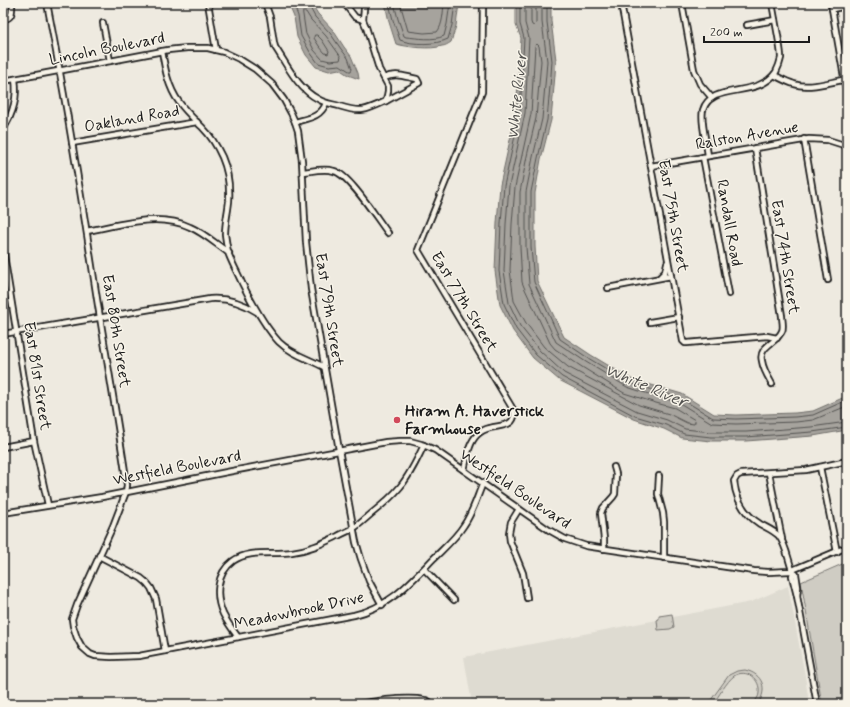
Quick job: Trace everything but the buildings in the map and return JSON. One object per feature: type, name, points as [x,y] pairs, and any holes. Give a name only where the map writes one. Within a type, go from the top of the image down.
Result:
[{"type":"street","points":[[3,19],[11,16],[12,3]]},
{"type":"street","name":"East 80th Street","points":[[47,3],[87,231],[121,442],[126,485],[126,492],[113,526],[80,597],[72,619],[74,632],[85,650]]},
{"type":"street","points":[[208,3],[216,50]]},
{"type":"street","points":[[265,3],[270,17],[274,43],[279,54],[300,84],[316,99],[356,111],[369,109],[419,83],[417,79],[395,75],[390,75],[384,78]]},
{"type":"street","points":[[344,3],[356,17],[363,20]]},
{"type":"street","points":[[364,3],[363,20],[380,69],[388,86],[386,100]]},
{"type":"street","name":"East 77th Street","points":[[464,470],[469,448],[474,438],[487,428],[510,423],[514,419],[514,411],[418,250],[482,92],[483,3]]},
{"type":"street","name":"East 75th Street","points":[[621,3],[667,258],[684,341],[685,343],[767,336],[777,338]]},
{"type":"street","points":[[682,3],[694,70],[700,84],[712,98],[720,94],[760,85],[769,80],[778,69],[781,51],[772,3]]},
{"type":"street","points":[[831,3],[846,80],[847,94]]},
{"type":"street","points":[[832,9],[847,6]]},
{"type":"street","points":[[747,25],[775,20]]},
{"type":"street","points":[[103,23],[110,61]]},
{"type":"street","name":"Lincoln Boulevard","points":[[3,81],[162,51],[191,48],[216,50]]},
{"type":"street","name":"East 79th Street","points":[[216,50],[243,61],[266,78],[284,100],[295,122],[303,172],[305,234],[308,268],[324,367],[358,550],[365,570],[382,605]]},
{"type":"street","points":[[162,51],[166,74],[172,90],[182,106],[214,141],[222,158],[229,183],[225,235],[228,253],[236,271],[258,313],[272,333],[294,352],[324,367]]},
{"type":"street","points":[[774,75],[790,83],[801,86],[846,80]]},
{"type":"street","points":[[3,130],[14,106],[16,95],[15,79]]},
{"type":"street","name":"Randall Road","points":[[712,98],[705,105],[702,115],[706,156],[729,294]]},
{"type":"street","points":[[295,122],[319,114],[323,110],[326,103]]},
{"type":"street","name":"Oakland Road","points":[[72,143],[196,122]]},
{"type":"street","name":"Ralston Avenue","points":[[651,166],[813,138],[823,139],[847,146]]},
{"type":"street","points":[[804,139],[828,280]]},
{"type":"street","name":"East 74th Street","points":[[755,148],[782,316],[783,330],[762,353],[761,360],[772,384]]},
{"type":"street","points":[[303,172],[329,170],[340,174],[358,193],[388,234]]},
{"type":"street","points":[[87,231],[144,220],[168,220],[193,228],[228,253]]},
{"type":"street","name":"East 81st Street","points":[[3,250],[4,264],[34,441],[48,505]]},
{"type":"street","points":[[658,278],[665,272],[667,258]]},
{"type":"street","points":[[608,288],[671,276]]},
{"type":"street","points":[[3,334],[217,299],[234,302],[258,313]]},
{"type":"street","points":[[650,322],[679,317]]},
{"type":"street","points":[[3,447],[34,441]]},
{"type":"street","name":"Westfield Boulevard","points":[[3,512],[79,501],[339,450],[386,442],[408,441],[424,445],[435,450],[549,530],[565,539],[582,545],[754,571],[772,572],[792,571],[847,547]]},
{"type":"street","points":[[238,637],[222,613],[218,594],[221,575],[229,565],[238,558],[247,555],[290,552],[306,549],[354,528],[395,493],[408,476],[424,445]]},
{"type":"street","points":[[782,539],[771,529],[756,521],[742,507],[737,497],[735,488],[734,481],[737,476],[740,474],[802,470],[847,461]]},
{"type":"street","points":[[604,549],[601,513],[603,508],[615,494],[616,474],[614,467]]},
{"type":"street","points":[[820,467],[837,552]]},
{"type":"street","points":[[769,473],[782,539],[792,571],[817,704]]},
{"type":"street","points":[[659,476],[658,494],[664,522],[664,558]]},
{"type":"street","name":"Meadowbrook Drive","points":[[85,650],[95,656],[136,656],[369,611],[382,605],[402,590],[455,538],[464,526],[473,509],[482,483]]},
{"type":"street","points":[[519,509],[511,522],[509,533],[510,540],[523,573],[527,598]]},
{"type":"street","points":[[99,556],[141,578],[151,588],[156,599],[164,651]]},
{"type":"street","points":[[424,569],[454,600]]},
{"type":"street","points":[[354,704],[406,699],[425,700],[431,703]]},
{"type":"shaded area","points":[[847,562],[847,704],[822,704],[801,582]]},
{"type":"shaded area","points":[[788,586],[809,704],[472,704],[464,657],[751,602]]},
{"type":"shaded area","points":[[672,614],[674,627],[670,629],[658,630],[657,620],[659,619],[659,616]]},
{"type":"shaded area","points":[[745,670],[756,675],[762,683],[763,693],[758,704],[753,704],[759,694],[758,683],[752,676],[743,673],[731,678],[713,704],[708,704],[729,675],[737,671]]},
{"type":"water","points":[[288,3],[311,3],[318,14],[333,30],[351,56],[359,79],[348,75],[339,69],[329,71],[316,67],[306,55],[297,37],[294,17]]},
{"type":"water","points":[[385,3],[459,3],[456,26],[451,42],[444,46],[432,48],[412,47],[396,44]]},
{"type":"water","name":"White River","points":[[516,3],[551,3],[551,21],[556,60],[551,120],[541,159],[535,193],[535,246],[537,281],[564,337],[631,379],[682,394],[714,414],[736,415],[813,411],[847,396],[847,430],[813,436],[746,441],[711,441],[682,438],[664,429],[634,419],[559,380],[533,358],[513,331],[500,305],[495,271],[500,185],[516,113],[521,38],[516,25]]},
{"type":"place","name":"Hiram A. Haverstick Farmhouse","points":[[397,420]]}]
